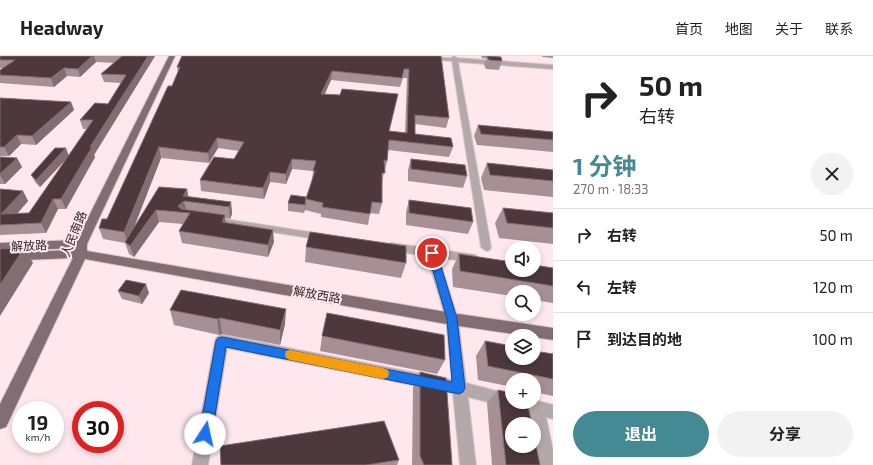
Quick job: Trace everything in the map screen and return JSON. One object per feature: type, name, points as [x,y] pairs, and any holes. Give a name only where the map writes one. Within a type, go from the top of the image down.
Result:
[{"type":"main road","name":"人民南路","points":[[0,421],[172,56]]},
{"type":"main road","name":"解放路","points":[[0,247],[81,249]]},
{"type":"main road","name":"解放路","points":[[0,257],[81,249]]},
{"type":"main road","name":"解放西路","points":[[81,249],[452,319],[553,334]]},
{"type":"street","points":[[404,56],[553,66]]},
{"type":"street","points":[[431,56],[454,59]]},
{"type":"street","points":[[454,59],[486,247]]},
{"type":"street","points":[[202,219],[333,238]]},
{"type":"street","points":[[379,245],[483,260]]},
{"type":"street","points":[[432,253],[452,319],[468,465]]},
{"type":"street","points":[[200,465],[222,341],[459,388],[505,400]]},
{"type":"street","points":[[536,409],[548,465]]},
{"type":"street","points":[[540,409],[553,412]]},
{"type":"building","points":[[0,56],[92,56],[78,69],[64,68],[51,78],[0,75],[0,70],[15,60],[0,60]]},
{"type":"building","points":[[122,56],[148,56],[90,147],[92,147],[61,199],[53,199],[41,223],[0,225],[0,189],[23,191],[1,214],[29,213],[93,120],[80,120],[95,103],[108,104],[126,75],[101,74]]},
{"type":"building","points":[[182,56],[441,56],[449,118],[415,115],[415,134],[451,138],[453,147],[389,140],[387,161],[384,160],[385,173],[382,173],[382,203],[372,202],[370,214],[322,207],[323,203],[306,199],[315,171],[313,171],[316,161],[292,159],[286,174],[270,172],[263,188],[200,180],[214,157],[234,159],[244,142],[217,138],[208,153],[159,147],[124,232],[99,228],[102,219],[107,219],[168,86],[172,86],[180,67],[177,67]],"holes":[[[404,69],[409,69],[407,133],[389,131],[398,94],[342,89],[340,95],[321,94],[332,71],[402,78]]]},
{"type":"building","points":[[487,56],[501,57],[502,61],[489,60]]},
{"type":"building","points":[[0,98],[71,102],[32,136],[17,135],[4,147],[0,147]]},
{"type":"building","points":[[478,125],[553,132],[553,140],[481,134]]},
{"type":"building","points":[[55,148],[66,148],[36,180],[31,175]]},
{"type":"building","points":[[0,157],[17,158],[0,174]]},
{"type":"building","points":[[411,159],[465,165],[467,176],[411,169]]},
{"type":"building","points":[[487,163],[553,170],[553,181],[490,175]]},
{"type":"building","points":[[159,187],[187,189],[183,196],[231,202],[229,207],[184,201],[178,206],[181,209],[225,215],[222,222],[273,230],[268,245],[179,231],[190,213],[156,210],[130,246],[125,242]]},
{"type":"building","points":[[291,195],[306,197],[305,205],[288,203]]},
{"type":"building","points":[[409,200],[471,208],[473,222],[409,213]]},
{"type":"building","points":[[503,208],[553,213],[553,228],[507,223]]},
{"type":"building","points":[[310,232],[406,246],[406,263],[306,247]]},
{"type":"building","points":[[24,248],[0,285],[0,249]]},
{"type":"building","points":[[459,254],[505,261],[505,277],[541,277],[541,266],[553,268],[553,286],[460,271]]},
{"type":"building","points":[[126,280],[146,284],[139,296],[118,291]]},
{"type":"building","points":[[181,290],[286,309],[280,330],[170,310]]},
{"type":"building","points":[[327,313],[444,335],[445,360],[322,336]]},
{"type":"building","points":[[485,341],[505,345],[505,365],[541,365],[541,352],[553,354],[553,379],[541,377],[541,373],[523,373],[488,366]]},
{"type":"building","points":[[420,372],[446,378],[452,465],[424,465],[420,456]]},
{"type":"building","points":[[498,390],[505,392],[505,409],[529,409],[530,417],[505,417],[505,453],[538,453],[540,465],[506,465]]},
{"type":"building","points":[[384,421],[399,460],[366,465],[221,465],[220,446]]},
{"type":"slow traffic","points":[[290,355],[383,373]]},
{"type":"route","points":[[205,434],[222,341],[459,388],[452,319],[432,253]]}]
